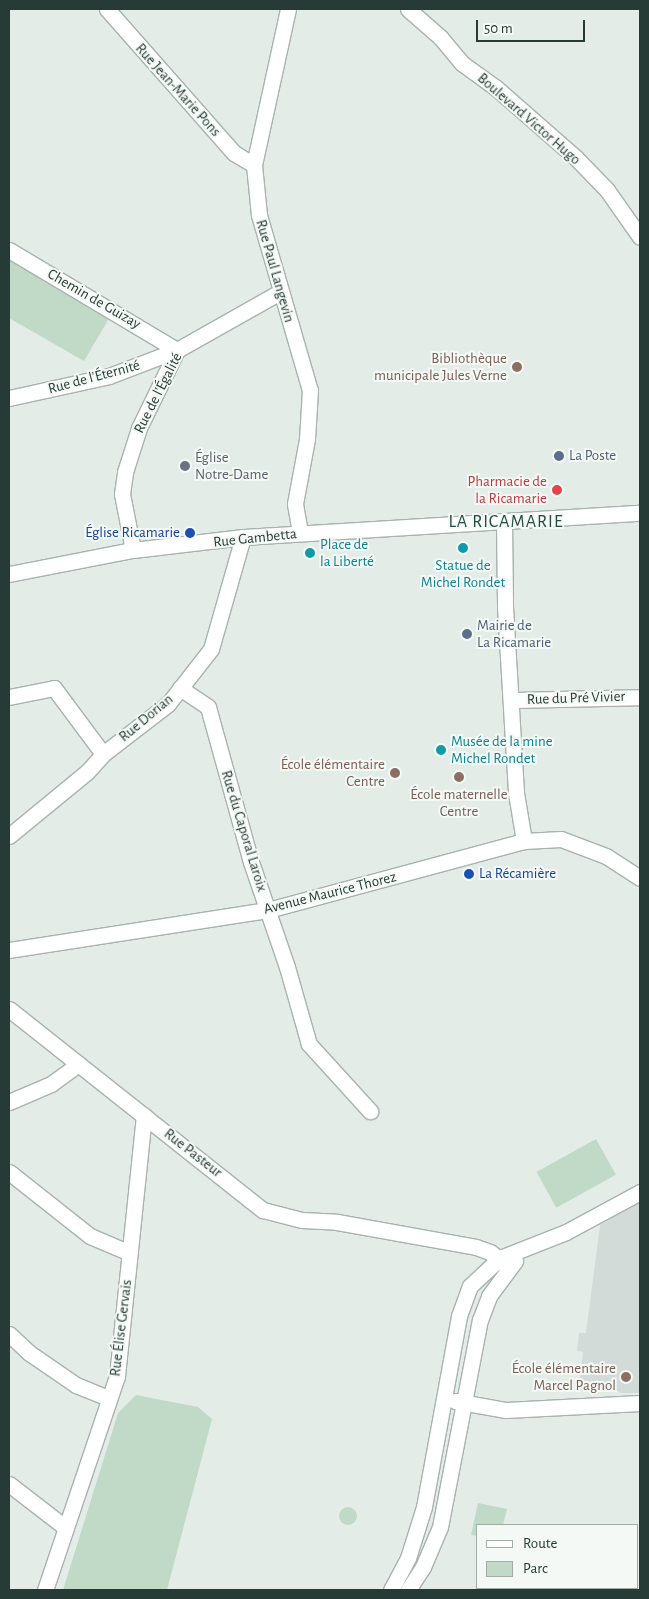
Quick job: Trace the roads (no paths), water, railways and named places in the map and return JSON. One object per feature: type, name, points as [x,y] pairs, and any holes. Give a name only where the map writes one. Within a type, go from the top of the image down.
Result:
[{"type":"street","name":"Rue Jean-Marie Pons","points":[[107,9],[234,153],[254,165]]},
{"type":"street","name":"Rue Paul Langevin","points":[[288,9],[254,165],[259,215],[310,390],[307,439],[295,504],[300,533]]},
{"type":"street","name":"Boulevard Victor Hugo","points":[[408,9],[440,37],[463,64],[495,87],[576,158],[607,190],[640,237]]},
{"type":"street","name":"Chemin de Guizay","points":[[9,250],[177,350]]},
{"type":"street","name":"Rue de l'Égalité","points":[[133,550],[122,494],[125,472],[139,428],[177,350],[280,292]]},
{"type":"street","name":"Rue de l'Éternité","points":[[9,398],[109,376],[177,350]]},
{"type":"street","name":"Rue Gambetta","points":[[9,574],[133,550],[243,537],[640,513]]},
{"type":"street","points":[[504,521],[505,607],[518,814],[524,841]]},
{"type":"street","name":"Rue Dorian","points":[[9,836],[87,772],[103,754],[168,704],[211,649],[243,537]]},
{"type":"street","points":[[9,697],[54,688],[103,754]]},
{"type":"street","name":"Rue du Caporal Laroix","points":[[180,688],[208,707],[251,862],[268,910],[309,1044],[370,1111]]},
{"type":"street","name":"Rue du Pré Vivier","points":[[511,700],[640,696]]},
{"type":"street","name":"Avenue Maurice Thorez","points":[[9,950],[268,910],[524,841],[561,839],[606,856],[640,878]]},
{"type":"street","name":"Rue Pasteur","points":[[10,1009],[263,1210],[302,1220],[398,1233],[476,1247],[504,1263]]},
{"type":"street","points":[[9,1102],[51,1084],[79,1064]]},
{"type":"street","name":"Rue Élise Gervais","points":[[45,1590],[117,1376],[144,1116]]},
{"type":"street","points":[[9,1172],[90,1236],[130,1253]]},
{"type":"street","points":[[391,1590],[408,1558],[424,1507],[458,1316],[470,1286],[528,1246],[566,1232],[640,1192]]},
{"type":"street","points":[[408,1590],[423,1567],[440,1527],[480,1320],[504,1263]]},
{"type":"street","points":[[9,1334],[28,1352],[76,1385],[109,1398]]},
{"type":"street","points":[[444,1399],[506,1410],[640,1402]]},
{"type":"street","points":[[9,1484],[66,1528]]},
{"type":"place","name":"Bibliothèque municipale Jules Verne","points":[[517,367]]},
{"type":"place","name":"La Poste","points":[[559,456]]},
{"type":"place","name":"Église Notre-Dame","points":[[185,466]]},
{"type":"place","name":"Pharmacie de la Ricamarie","points":[[557,490]]},
{"type":"place","name":"Église Ricamarie","points":[[190,533]]},
{"type":"place","name":"Statue de Michel Rondet","points":[[463,548]]},
{"type":"place","name":"Place de la Liberté","points":[[310,553]]},
{"type":"place","name":"Mairie de La Ricamarie","points":[[467,634]]},
{"type":"place","name":"Musée de la mine Michel Rondet","points":[[441,750]]},
{"type":"place","name":"École élémentaire Centre","points":[[395,773]]},
{"type":"place","name":"École maternelle Centre","points":[[459,777]]},
{"type":"place","name":"La Récamière","points":[[469,874]]},
{"type":"place","name":"École élémentaire Marcel Pagnol","points":[[626,1377]]},
{"type":"district","name":"LA RICAMARIE","points":[[506,522]]}]
